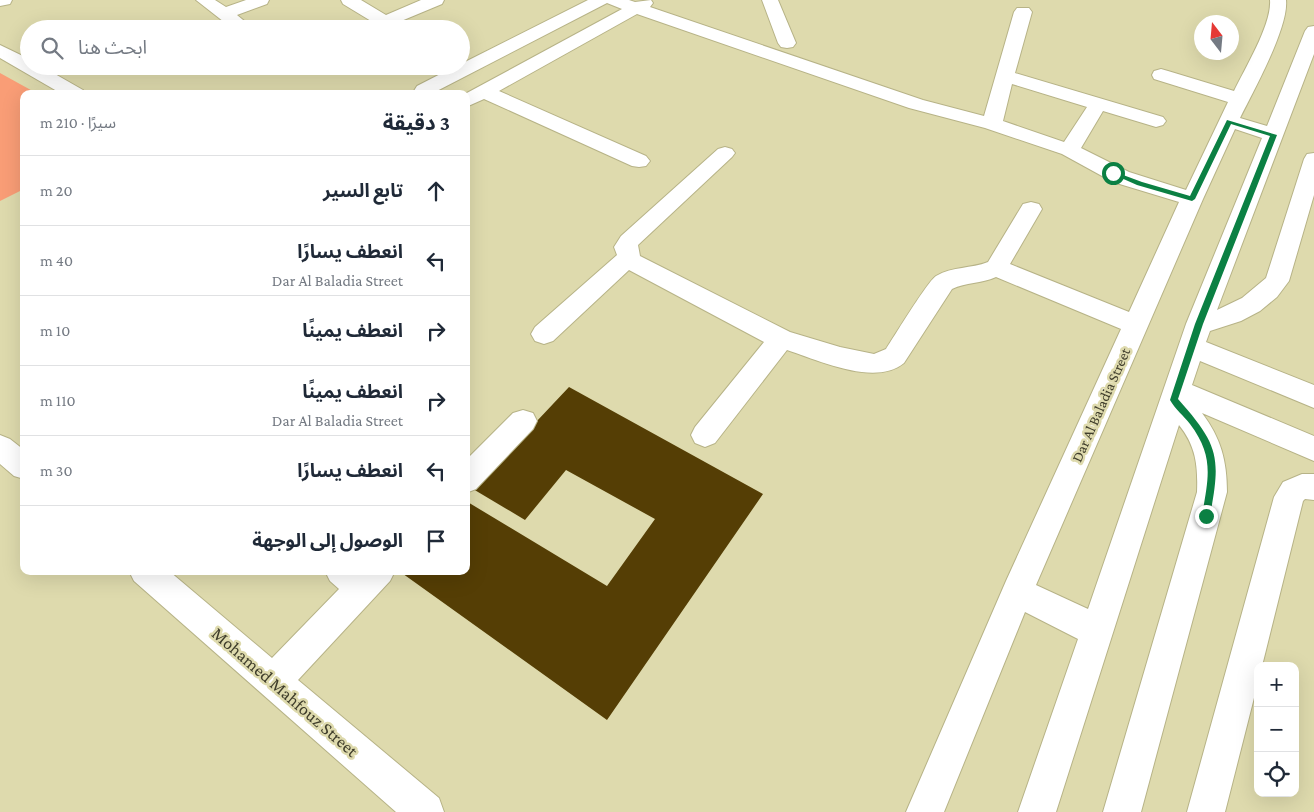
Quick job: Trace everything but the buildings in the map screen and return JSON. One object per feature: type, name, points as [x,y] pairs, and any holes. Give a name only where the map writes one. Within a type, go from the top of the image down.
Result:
[{"type":"street","points":[[0,1],[4,0]]},
{"type":"street","points":[[204,0],[232,20]]},
{"type":"street","points":[[224,14],[261,0]]},
{"type":"street","points":[[349,0],[366,20]]},
{"type":"street","points":[[389,20],[436,0]]},
{"type":"street","points":[[470,66],[601,0]]},
{"type":"street","points":[[613,0],[643,4],[916,104],[992,124],[1069,150],[1122,177],[1192,199]]},
{"type":"street","points":[[770,0],[787,43]]},
{"type":"street","name":"Dar Al Baladia Street","points":[[925,812],[1017,592],[1192,199],[1267,41],[1279,10],[1278,0]]},
{"type":"street","points":[[475,96],[643,4]]},
{"type":"street","points":[[992,124],[1023,12]]},
{"type":"street","points":[[1037,812],[1175,395],[1314,31]]},
{"type":"street","points":[[0,50],[20,62]]},
{"type":"street","points":[[498,52],[527,67]]},
{"type":"street","points":[[43,75],[69,90]]},
{"type":"street","points":[[424,90],[453,75]]},
{"type":"street","points":[[1161,75],[1234,110],[1274,135]]},
{"type":"street","points":[[1005,76],[1156,120]]},
{"type":"street","points":[[475,96],[638,161]]},
{"type":"street","points":[[1069,150],[1098,104]]},
{"type":"street","points":[[544,334],[627,259],[629,253],[626,247],[629,241],[725,153]]},
{"type":"street","points":[[1196,336],[1226,318],[1248,308],[1265,296],[1277,281],[1314,159]]},
{"type":"street","points":[[627,259],[781,339],[840,357],[874,364],[883,363],[894,356],[943,283],[961,275],[982,274],[996,268],[1031,208]]},
{"type":"street","points":[[996,268],[1137,325]]},
{"type":"street","points":[[1196,336],[1314,397]]},
{"type":"street","points":[[705,435],[781,339]]},
{"type":"street","points":[[1175,395],[1314,449]]},
{"type":"street","points":[[1122,812],[1212,492],[1212,467],[1206,441],[1175,395]]},
{"type":"street","points":[[470,476],[523,422]]},
{"type":"street","points":[[0,447],[20,464]]},
{"type":"street","points":[[1206,812],[1289,498],[1293,490],[1302,486],[1314,487]]},
{"type":"street","name":"Mohamed Mahfouz Street","points":[[150,575],[425,812]]},
{"type":"street","points":[[273,681],[361,577]]},
{"type":"street","points":[[1017,592],[1097,631]]},
{"type":"shaded area","points":[[0,73],[31,90],[20,90],[20,191],[0,201]]},
{"type":"route","points":[[1113,173],[1140,184],[1192,199],[1229,121],[1274,135],[1199,324],[1174,400],[1192,420],[1206,441],[1210,454],[1213,479],[1206,516]]}]
